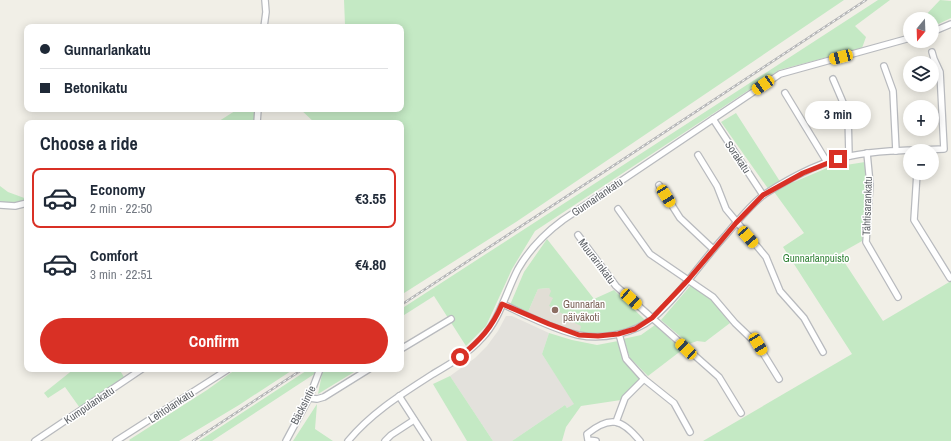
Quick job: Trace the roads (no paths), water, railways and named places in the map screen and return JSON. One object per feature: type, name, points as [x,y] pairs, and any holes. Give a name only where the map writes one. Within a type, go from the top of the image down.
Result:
[{"type":"street","points":[[264,24],[266,12],[265,0]]},
{"type":"street","points":[[939,29],[951,24]]},
{"type":"street","name":"Gunnarlankatu","points":[[348,441],[372,415],[456,360],[479,342],[492,324],[518,269],[542,236],[562,220],[780,74],[903,40]]},
{"type":"street","points":[[932,52],[940,72],[944,150],[939,150]]},
{"type":"street","points":[[884,66],[893,91],[896,151]]},
{"type":"street","points":[[833,80],[848,114],[849,156]]},
{"type":"street","points":[[785,93],[827,162]]},
{"type":"street","name":"Sorakatu","points":[[713,119],[763,195]]},
{"type":"street","points":[[502,304],[579,335],[598,336],[618,334],[635,329],[652,318],[688,280],[736,223],[763,195],[803,173],[827,162],[867,153],[903,151]]},
{"type":"street","name":"Tähtisarankatu","points":[[867,153],[870,184],[866,242],[898,297]]},
{"type":"street","points":[[698,155],[717,186],[726,209],[736,223],[766,257],[780,291],[804,318],[823,352]]},
{"type":"street","points":[[917,180],[914,220],[950,278]]},
{"type":"street","points":[[659,185],[680,218],[713,249]]},
{"type":"street","points":[[0,204],[15,206],[24,204]]},
{"type":"street","points":[[618,209],[650,254],[713,297],[735,323],[758,344],[779,379]]},
{"type":"street","name":"Muurarinkatu","points":[[578,235],[616,286],[719,377],[741,413]]},
{"type":"street","points":[[404,348],[451,319]]},
{"type":"street","points":[[618,334],[626,359],[644,379],[674,403],[690,432]]},
{"type":"street","name":"Kumpulankatu","points":[[35,441],[138,372]]},
{"type":"street","name":"Lehtolankatu","points":[[116,441],[224,372]]},
{"type":"street","name":"Bäcksintie","points":[[286,441],[309,398],[319,372]]},
{"type":"street","points":[[309,398],[317,399],[324,397],[364,372]]},
{"type":"street","points":[[616,422],[625,398],[644,379]]},
{"type":"street","points":[[399,396],[428,441]]},
{"type":"street","points":[[385,441],[391,435],[414,420]]},
{"type":"street","points":[[596,441],[588,440],[587,434],[603,423],[616,422],[629,427],[640,441]]},
{"type":"railway","points":[[404,303],[866,0]]},
{"type":"railway","points":[[193,441],[298,372]]},
{"type":"place","name":"Gunnarlan päiväkoti","points":[[555,310]]},
{"type":"park label","name":"Gunnarlanpuisto","points":[[816,258]]}]
